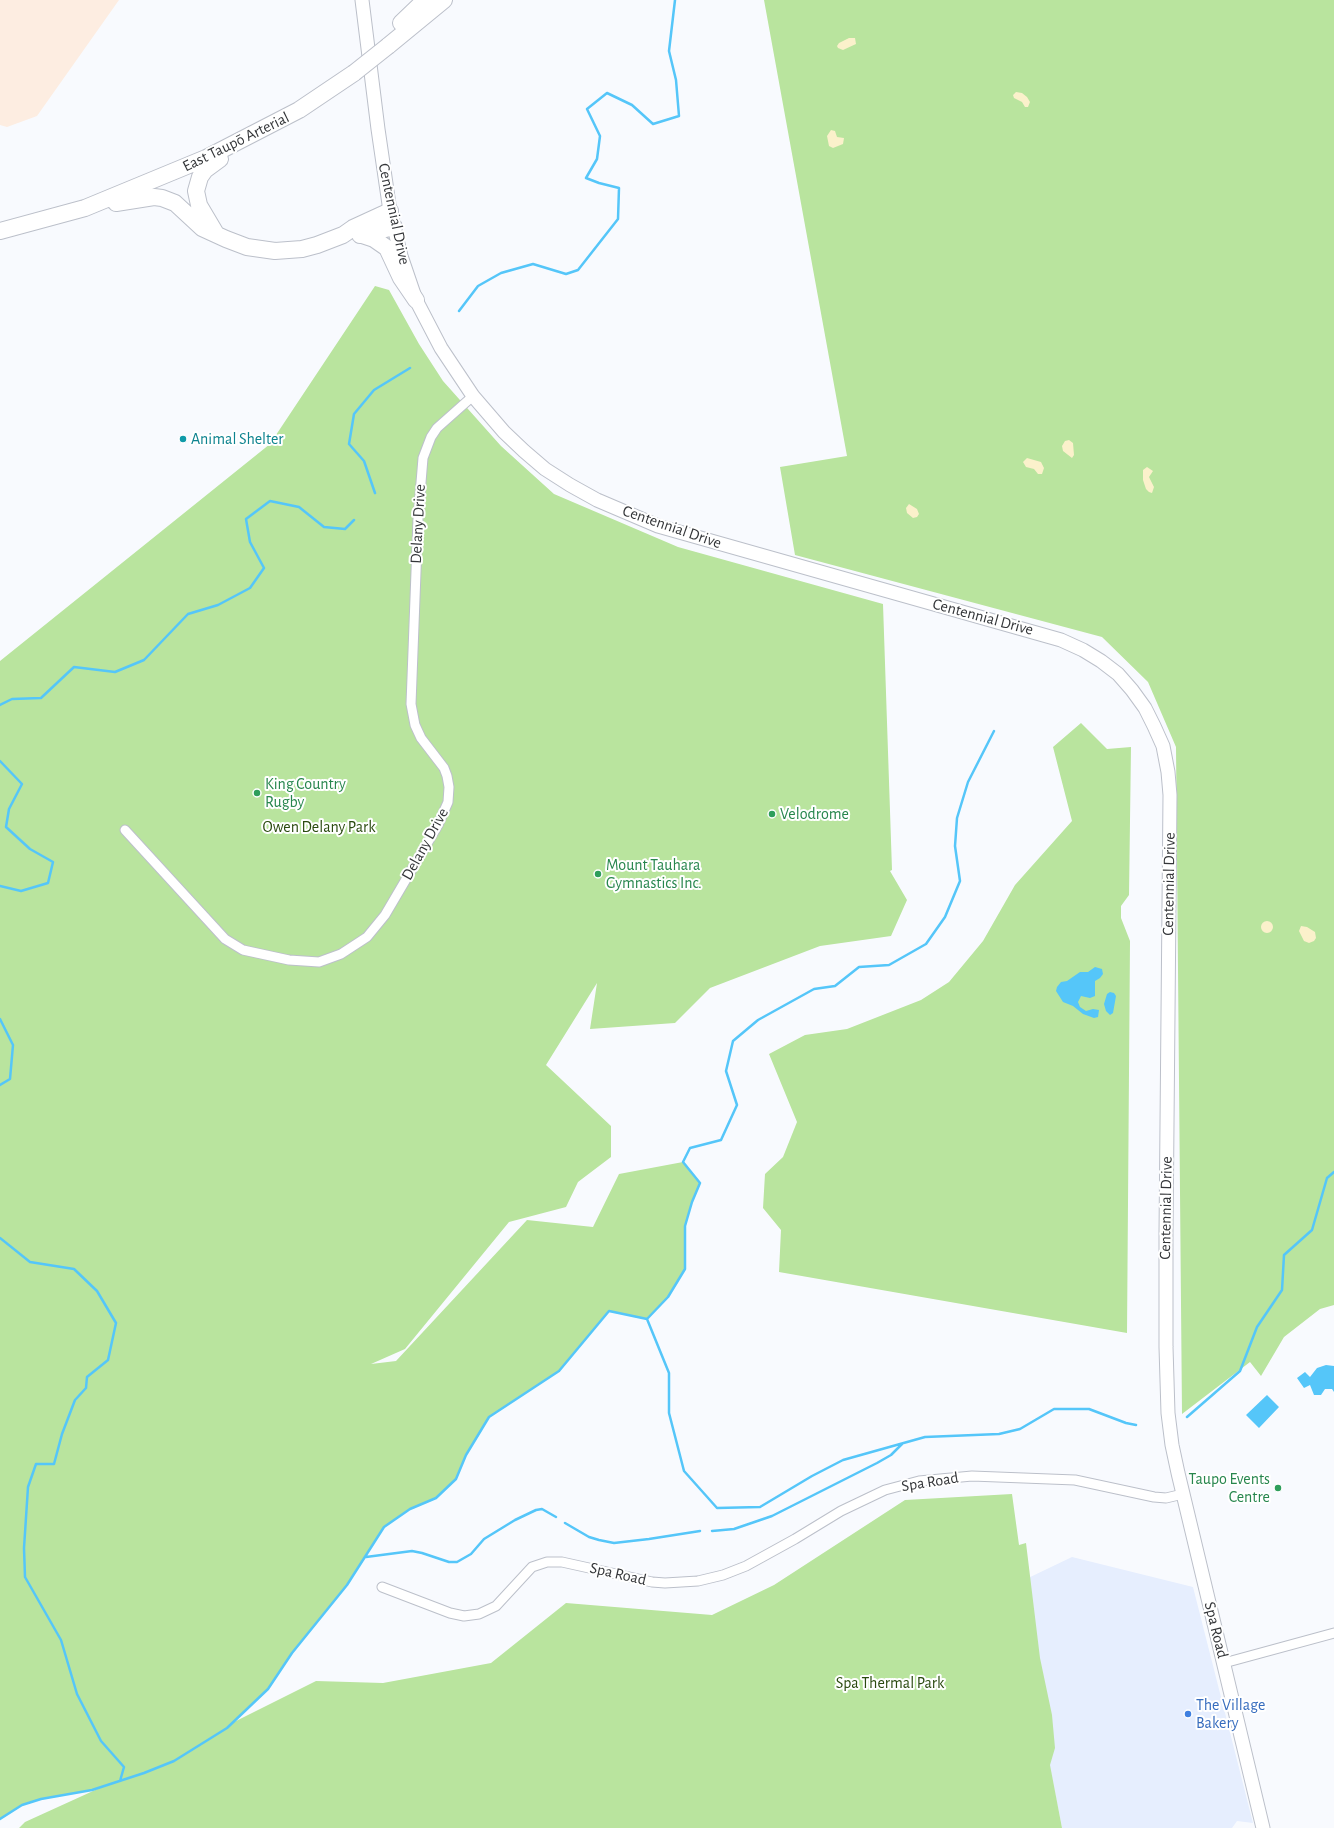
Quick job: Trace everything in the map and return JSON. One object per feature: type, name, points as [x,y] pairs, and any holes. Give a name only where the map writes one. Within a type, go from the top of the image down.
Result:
[{"type":"highway","points":[[391,36],[425,0]]},
{"type":"highway","name":"East Taupō Arterial","points":[[0,231],[85,208],[206,158],[300,110],[391,36],[429,0]]},
{"type":"highway","name":"East Taupō Arterial","points":[[391,36],[444,0]]},
{"type":"highway","name":"East Taupō Arterial","points":[[0,224],[86,198],[220,141],[263,121],[311,90],[353,67]]},
{"type":"highway","points":[[216,234],[198,206],[196,191],[200,177],[213,162],[285,124],[300,110]]},
{"type":"highway","points":[[85,208],[143,198],[162,198],[175,203],[202,228],[242,246],[275,251],[302,249],[342,235],[353,228],[390,211]]},
{"type":"highway","points":[[342,235],[354,237],[394,227]]},
{"type":"highway","points":[[362,235],[382,243],[387,248],[401,278],[416,300]]},
{"type":"main road","name":"Centennial Drive","points":[[362,0],[390,211],[401,256],[416,300],[441,348],[473,396],[506,434],[545,469],[597,500],[652,523],[683,534],[1061,640],[1083,650],[1107,666],[1132,690],[1145,708],[1163,746],[1168,772],[1170,795],[1166,1361],[1168,1414],[1171,1437],[1183,1494]]},
{"type":"main road","name":"Spa Road","points":[[1183,1494],[1263,1828]]},
{"type":"street","name":"Delany Drive","points":[[125,830],[224,939],[243,950],[289,960],[320,962],[341,954],[367,936],[385,915],[438,825],[448,802],[449,787],[444,768],[418,731],[415,725],[411,704],[418,519],[423,458],[431,437],[437,428],[473,396]]},
{"type":"street","name":"Spa Road","points":[[382,1587],[450,1613],[464,1616],[479,1614],[496,1606],[532,1567],[546,1562],[562,1562],[652,1582],[665,1583],[698,1581],[723,1575],[746,1566],[848,1508],[885,1490],[919,1481],[972,1476],[1075,1480],[1154,1498],[1166,1498],[1183,1494]]},
{"type":"street","points":[[1224,1663],[1334,1633]]},
{"type":"shaded area","points":[[0,0],[119,0],[37,116],[7,127],[0,125]]},
{"type":"shaded area","points":[[1072,1557],[1193,1587],[1253,1823],[1237,1821],[1232,1828],[1062,1828],[1041,1722],[1024,1580]]},
{"type":"green space","points":[[764,0],[1334,0],[1334,1305],[1320,1309],[1284,1337],[1261,1376],[1250,1362],[1182,1414],[1176,747],[1148,682],[1102,637],[795,555],[780,467],[847,456]]},
{"type":"green space","name":"Owen Delany Park","points":[[375,286],[389,290],[419,344],[443,381],[501,446],[554,494],[678,547],[883,604],[892,870],[890,871],[907,900],[891,936],[820,946],[710,988],[675,1023],[590,1029],[597,983],[546,1065],[611,1126],[611,1157],[578,1182],[566,1207],[509,1222],[405,1349],[371,1364],[396,1361],[527,1220],[593,1227],[619,1174],[683,1162],[700,1183],[692,1202],[685,1226],[685,1269],[668,1297],[647,1319],[609,1311],[559,1371],[489,1417],[466,1455],[456,1479],[436,1498],[410,1509],[384,1527],[347,1585],[292,1653],[268,1689],[232,1723],[316,1681],[383,1683],[491,1663],[566,1603],[712,1615],[774,1585],[905,1500],[1012,1494],[1019,1545],[1026,1543],[1040,1658],[1052,1715],[1055,1748],[1050,1765],[1062,1828],[19,1828],[25,1822],[104,1786],[92,1790],[41,1799],[22,1805],[0,1819],[0,661],[270,444]]},
{"type":"green space","points":[[1081,723],[1107,749],[1131,747],[1129,895],[1121,906],[1121,918],[1130,941],[1127,1333],[779,1272],[781,1230],[763,1208],[765,1174],[783,1157],[797,1122],[769,1054],[805,1035],[847,1029],[921,1000],[949,982],[983,941],[1015,885],[1072,821],[1053,747]]},
{"type":"sand","points":[[849,38],[855,38],[856,44],[843,50],[838,48],[837,46],[839,43]]},
{"type":"sand","points":[[1016,92],[1022,93],[1027,97],[1030,102],[1028,107],[1025,107],[1022,102],[1014,98],[1013,95]]},
{"type":"sand","points":[[831,130],[835,131],[837,137],[844,138],[843,144],[833,148],[829,146],[827,136]]},
{"type":"sand","points":[[1069,440],[1073,443],[1074,455],[1072,458],[1063,451],[1062,446],[1065,441]]},
{"type":"sand","points":[[1027,458],[1041,462],[1044,468],[1042,474],[1038,474],[1034,469],[1026,467],[1023,462]]},
{"type":"sand","points":[[1147,467],[1153,471],[1149,477],[1154,487],[1152,493],[1146,489],[1143,480],[1143,470]]},
{"type":"sand","points":[[909,504],[917,509],[919,514],[917,517],[913,518],[907,513],[906,508]]},
{"type":"sand","points":[[1265,921],[1269,921],[1273,927],[1269,933],[1265,933],[1261,929],[1261,925]]},
{"type":"sand","points":[[1301,926],[1307,927],[1315,932],[1316,938],[1314,941],[1309,943],[1304,941],[1299,931]]},
{"type":"water","points":[[1095,967],[1102,969],[1103,974],[1095,981],[1095,996],[1090,998],[1081,996],[1078,1002],[1080,1007],[1086,1011],[1093,1009],[1099,1010],[1098,1017],[1094,1018],[1083,1014],[1073,1006],[1063,1002],[1056,991],[1061,982],[1067,981],[1080,972],[1088,972]]},
{"type":"water","points":[[1110,992],[1114,993],[1116,996],[1113,1013],[1110,1015],[1106,1011],[1104,1004],[1107,994]]},
{"type":"water","points":[[1326,1365],[1334,1366],[1334,1392],[1332,1389],[1325,1389],[1321,1395],[1314,1395],[1310,1385],[1304,1388],[1297,1378],[1305,1372],[1310,1377],[1317,1368]]},
{"type":"water","points":[[1267,1395],[1279,1407],[1259,1428],[1246,1415]]},
{"type":"waterway","points":[[459,311],[478,286],[501,273],[533,264],[566,274],[578,270],[618,219],[619,188],[586,178],[597,159],[600,136],[587,109],[607,93],[632,105],[653,124],[679,116],[676,80],[669,51],[675,0]]},
{"type":"waterway","points":[[375,493],[364,461],[349,444],[354,414],[374,390],[410,368]]},
{"type":"waterway","points":[[0,705],[12,699],[41,698],[74,667],[115,672],[144,660],[188,614],[218,605],[250,588],[264,568],[250,542],[246,519],[270,501],[299,507],[324,527],[345,529],[354,520]]},
{"type":"waterway","points":[[647,1319],[668,1297],[685,1269],[685,1226],[692,1202],[700,1183],[683,1162],[690,1148],[721,1140],[737,1105],[726,1071],[733,1041],[758,1020],[814,989],[835,986],[859,967],[889,965],[926,944],[945,917],[960,881],[955,846],[957,818],[968,782],[994,731]]},
{"type":"waterway","points":[[0,761],[22,784],[9,809],[6,827],[30,849],[53,862],[48,883],[21,891],[0,886]]},
{"type":"waterway","points":[[0,1019],[13,1045],[10,1079],[0,1085]]},
{"type":"waterway","points":[[1187,1417],[1240,1371],[1257,1327],[1282,1290],[1284,1255],[1312,1230],[1327,1178],[1334,1172]]},
{"type":"waterway","points":[[0,1238],[30,1262],[74,1269],[97,1291],[116,1323],[108,1360],[87,1377],[86,1388],[75,1400],[62,1434],[54,1464],[36,1464],[28,1487],[24,1548],[25,1577],[61,1640],[77,1694],[101,1741],[124,1767],[120,1781]]},
{"type":"waterway","points":[[0,1819],[22,1805],[41,1799],[92,1790],[144,1773],[174,1761],[227,1728],[268,1689],[292,1653],[347,1585],[384,1527],[410,1509],[436,1498],[456,1479],[466,1455],[489,1417],[559,1371],[609,1311],[647,1319]]},
{"type":"waterway","points":[[647,1319],[669,1373],[669,1413],[684,1471],[717,1508],[760,1507],[812,1476],[843,1460],[925,1437],[999,1434],[1020,1429],[1054,1409],[1089,1409],[1126,1423],[1136,1425]]},
{"type":"waterway","points":[[712,1531],[734,1529],[772,1516],[877,1463],[891,1455],[902,1444]]},
{"type":"waterway","points":[[366,1557],[412,1551],[449,1562],[457,1562],[471,1554],[484,1539],[515,1520],[536,1510],[542,1509],[556,1517]]},
{"type":"waterway","points":[[565,1523],[589,1537],[614,1543],[700,1531]]},
{"type":"place","name":"Animal Shelter","points":[[183,439]]},
{"type":"place","name":"King Country Rugby","points":[[257,793]]},
{"type":"place","name":"Velodrome","points":[[772,814]]},
{"type":"place","name":"Mount Tauhara Gymnastics Inc.","points":[[598,874]]},
{"type":"place","name":"Taupo Events Centre","points":[[1278,1488]]},
{"type":"place","name":"The Village Bakery","points":[[1188,1714]]},
{"type":"park label","name":"Spa Thermal Park","points":[[890,1683]]}]
